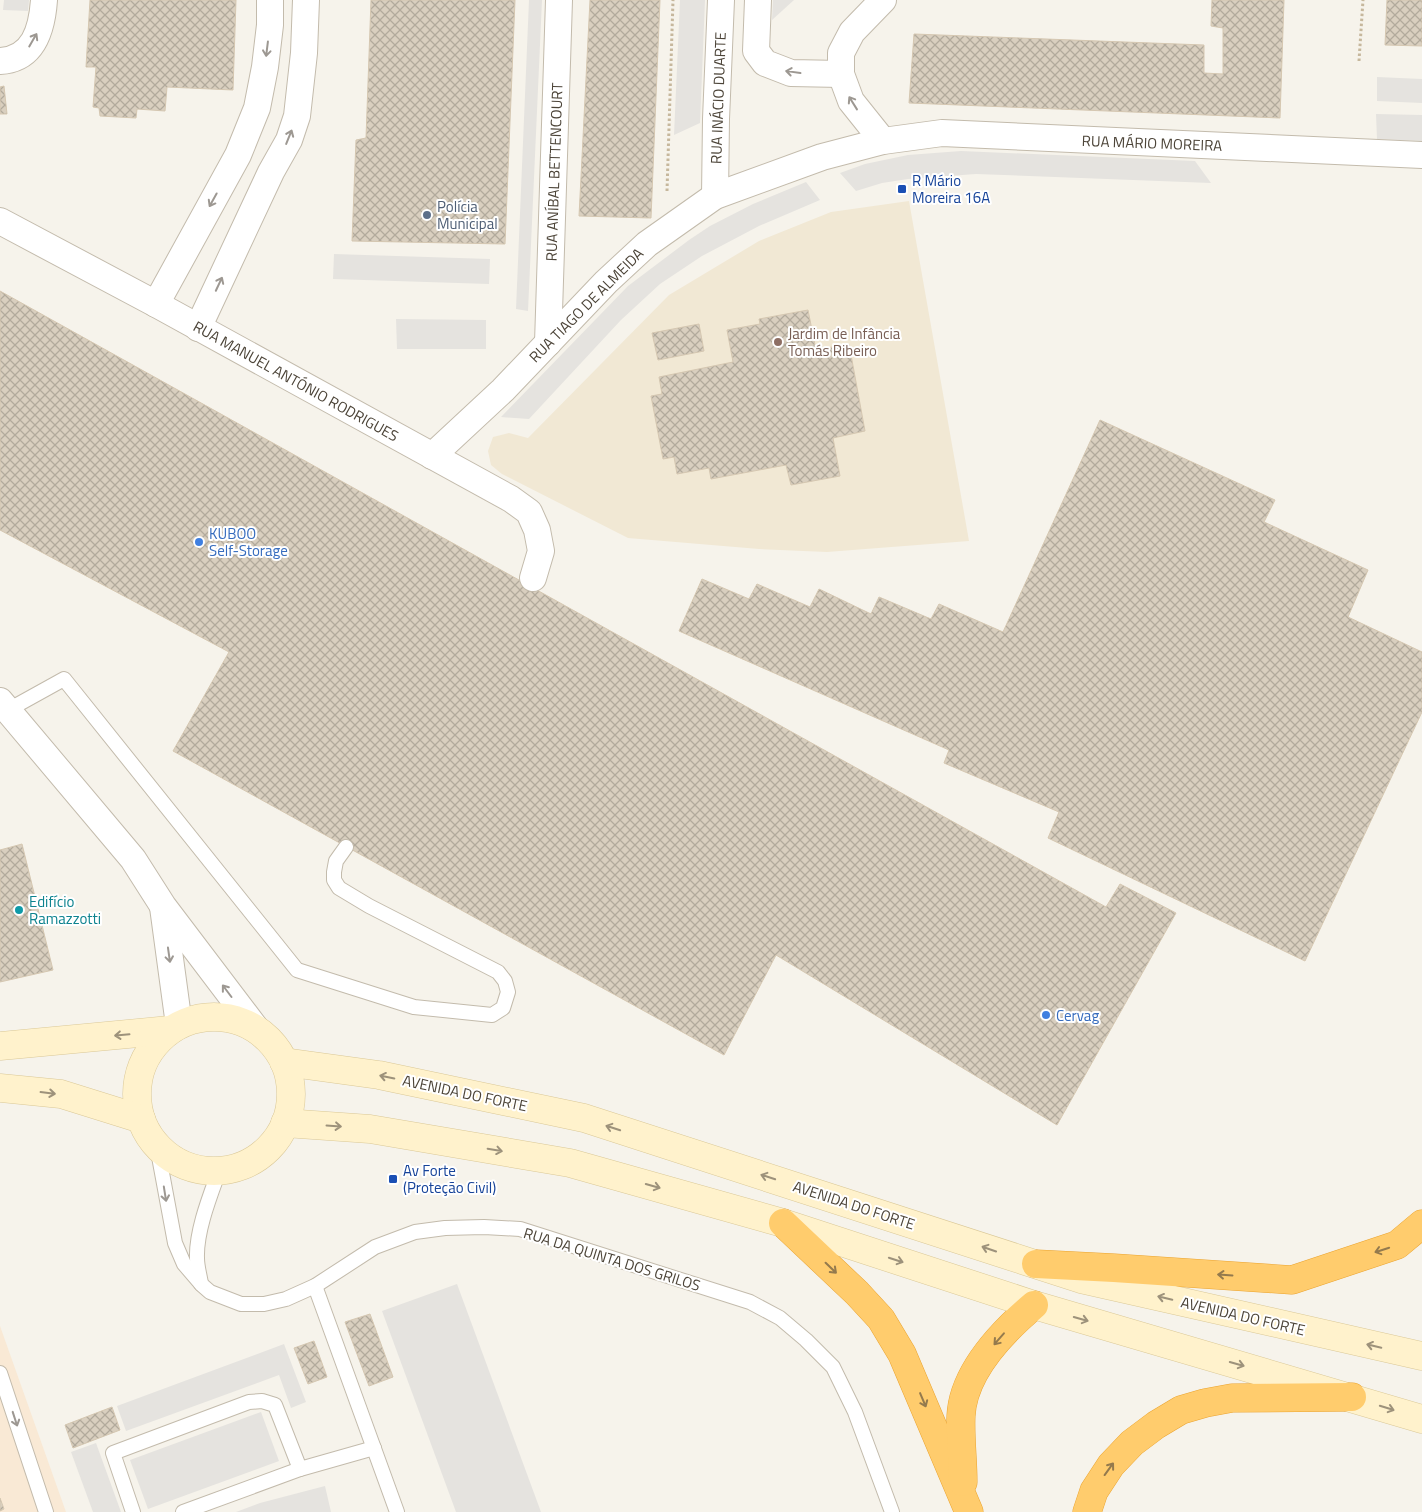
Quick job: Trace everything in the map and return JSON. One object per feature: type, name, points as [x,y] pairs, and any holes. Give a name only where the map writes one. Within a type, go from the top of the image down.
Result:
[{"type":"highway","points":[[783,1223],[857,1293],[881,1319],[902,1354],[966,1504]]},
{"type":"highway","points":[[1036,1264],[1292,1280],[1397,1246],[1422,1224]]},
{"type":"highway","points":[[966,1504],[961,1414],[968,1385],[984,1357],[1014,1322],[1034,1305]]},
{"type":"highway","points":[[1087,1512],[1094,1491],[1111,1465],[1132,1443],[1156,1425],[1181,1410],[1232,1398],[1352,1397]]},
{"type":"street","points":[[0,61],[21,56],[33,44],[40,26],[44,0]]},
{"type":"street","points":[[156,304],[238,155],[257,108],[265,67],[270,24],[270,0]]},
{"type":"street","points":[[198,328],[271,172],[289,140],[297,116],[304,53],[306,0]]},
{"type":"street","name":"RUA ANÍBAL BETTENCOURT","points":[[548,343],[559,0]]},
{"type":"street","name":"RUA INÁCIO DUARTE","points":[[715,196],[721,0]]},
{"type":"street","points":[[758,0],[756,51],[765,63],[792,73],[841,74]]},
{"type":"street","points":[[883,0],[852,32],[841,53],[841,74],[850,101],[883,141]]},
{"type":"street","name":"RUA MÁRIO MOREIRA","points":[[883,141],[942,133],[1422,155]]},
{"type":"street","name":"RUA TIAGO DE ALMEIDA","points":[[432,456],[504,390],[606,282],[647,244],[666,230],[715,196],[822,157],[883,141]]},
{"type":"street","name":"RUA MANUEL ANTÓNIO RODRIGUES","points":[[0,221],[156,304],[511,499],[529,512],[537,530],[541,551],[533,578]]},
{"type":"street","points":[[4,705],[133,859],[163,906],[257,1030],[268,1039],[284,1062],[290,1081],[291,1102],[285,1123],[278,1138],[266,1151],[252,1161],[236,1168],[202,1171],[185,1166],[170,1157],[157,1146],[148,1133],[141,1119],[137,1100],[138,1080],[145,1060],[156,1044],[174,1028]]},
{"type":"street","points":[[163,906],[174,1028]]},
{"type":"street","points":[[0,1046],[174,1028],[198,1019],[218,1017],[238,1021],[257,1030]]},
{"type":"street","name":"AVENIDA DO FORTE","points":[[284,1062],[379,1075],[584,1118],[1080,1279],[1422,1356]]},
{"type":"street","points":[[0,1088],[61,1094],[141,1119]]},
{"type":"street","points":[[285,1123],[370,1129],[570,1162],[783,1223],[1034,1305],[1422,1418]]},
{"type":"street","points":[[1034,1305],[1080,1279]]},
{"type":"lane","points":[[4,705],[64,679],[297,970],[414,1007],[492,1015],[503,1008],[508,992],[505,981],[498,972],[369,906],[339,888],[334,880],[334,872],[336,861],[346,847]]},
{"type":"lane","name":"RUA DA QUINTA DOS GRILOS","points":[[157,1146],[175,1243],[184,1264],[210,1292],[241,1304],[264,1304],[286,1299],[315,1286],[376,1247],[415,1232],[445,1228],[484,1227],[520,1230],[750,1302],[780,1318],[833,1367],[855,1412],[892,1512]]},
{"type":"lane","points":[[202,1285],[197,1247],[205,1211],[219,1171]]},
{"type":"lane","points":[[315,1286],[397,1512]]},
{"type":"lane","points":[[0,1373],[46,1512]]},
{"type":"lane","points":[[133,1512],[113,1453],[249,1402],[262,1401],[275,1405],[300,1469]]},
{"type":"lane","points":[[183,1512],[300,1469],[374,1448]]},
{"type":"path","points":[[666,230],[673,0]]},
{"type":"path","points":[[1359,61],[1362,0]]},
{"type":"shaded area","points":[[4,0],[29,0],[28,11],[3,10]]},
{"type":"shaded area","points":[[529,0],[542,0],[528,311],[516,309]]},
{"type":"shaded area","points":[[680,0],[705,0],[700,123],[674,135]]},
{"type":"shaded area","points":[[773,0],[794,0],[772,20]]},
{"type":"shaded area","points":[[1377,77],[1422,79],[1422,103],[1377,101]]},
{"type":"shaded area","points":[[1376,114],[1422,115],[1422,141],[1377,139]]},
{"type":"shaded area","points":[[961,151],[1195,161],[1211,183],[976,174],[908,179],[882,183],[856,191],[840,173],[865,164],[908,155]]},
{"type":"shaded area","points":[[806,182],[820,200],[759,226],[702,256],[660,284],[621,320],[529,419],[501,417],[628,286],[710,226],[753,204]]},
{"type":"shaded area","name":"Jardim de Infância Tomás Ribeiro","points":[[909,201],[969,541],[827,552],[759,549],[628,538],[502,474],[491,465],[488,451],[493,437],[509,433],[528,438],[669,295],[759,241],[831,212]]},
{"type":"shaded area","points":[[334,254],[490,259],[489,284],[333,279]]},
{"type":"shaded area","points":[[396,319],[486,320],[486,349],[397,349]]},
{"type":"shaded area","points":[[457,1284],[541,1512],[456,1512],[382,1311]]},
{"type":"shaded area","points":[[0,1326],[66,1512],[0,1512]]},
{"type":"shaded area","points":[[284,1344],[306,1402],[291,1408],[279,1375],[126,1431],[117,1406]]},
{"type":"shaded area","points":[[261,1412],[279,1461],[148,1509],[130,1460]]},
{"type":"shaded area","points":[[96,1443],[121,1512],[93,1512],[71,1452]]},
{"type":"shaded area","points":[[325,1486],[331,1512],[236,1512],[260,1503]]},
{"type":"building","points":[[90,0],[236,0],[233,90],[167,87],[165,111],[137,109],[136,118],[100,116],[99,108],[93,107],[96,67],[86,67]]},
{"type":"building","points":[[371,0],[515,0],[505,244],[352,241],[356,140],[366,138]]},
{"type":"building","points":[[590,0],[660,0],[651,218],[579,216]]},
{"type":"building","points":[[1212,0],[1284,0],[1280,118],[909,103],[914,34],[1204,45],[1204,73],[1223,74],[1223,28],[1211,26]]},
{"type":"building","points":[[1387,0],[1422,0],[1422,46],[1385,45]]},
{"type":"building","points":[[4,86],[7,114],[0,114],[0,87]]},
{"type":"building","points":[[0,291],[1106,907],[1120,884],[1176,913],[1057,1125],[776,955],[724,1055],[173,751],[229,652],[0,530]]},
{"type":"building","points":[[808,310],[816,350],[849,344],[865,431],[833,438],[840,476],[791,485],[786,465],[711,479],[709,468],[677,474],[674,457],[663,459],[651,396],[662,394],[659,377],[733,362],[727,330],[760,324],[759,319]]},
{"type":"building","points":[[699,324],[704,351],[658,360],[652,333]]},
{"type":"building","points":[[1100,420],[1275,500],[1264,522],[1368,570],[1348,617],[1422,652],[1422,712],[1305,961],[1048,838],[1059,812],[944,763],[949,750],[679,631],[702,579],[749,599],[757,584],[810,607],[819,589],[871,614],[879,597],[931,619],[939,604],[1003,632]]},
{"type":"building","name":"Edifício Ramazzotti","points":[[22,844],[53,970],[0,982],[0,850]]},
{"type":"building","points":[[370,1314],[393,1377],[369,1386],[345,1322]]},
{"type":"building","points":[[314,1341],[327,1377],[308,1384],[294,1348]]},
{"type":"building","points":[[112,1407],[120,1430],[73,1448],[65,1425]]},
{"type":"building","points":[[0,1498],[4,1509],[0,1511]]},
{"type":"place","name":"R Mário Moreira 16A","points":[[902,189]]},
{"type":"place","name":"Polícia Municipal","points":[[427,215]]},
{"type":"place","name":"Jardim de Infância Tomás Ribeiro","points":[[778,342]]},
{"type":"place","name":"KUBOO Self-Storage","points":[[199,542]]},
{"type":"place","name":"Edifício Ramazzotti","points":[[19,910]]},
{"type":"place","name":"Cervag","points":[[1046,1015]]},
{"type":"place","name":"Av Forte (Proteção Civil)","points":[[393,1179]]}]
